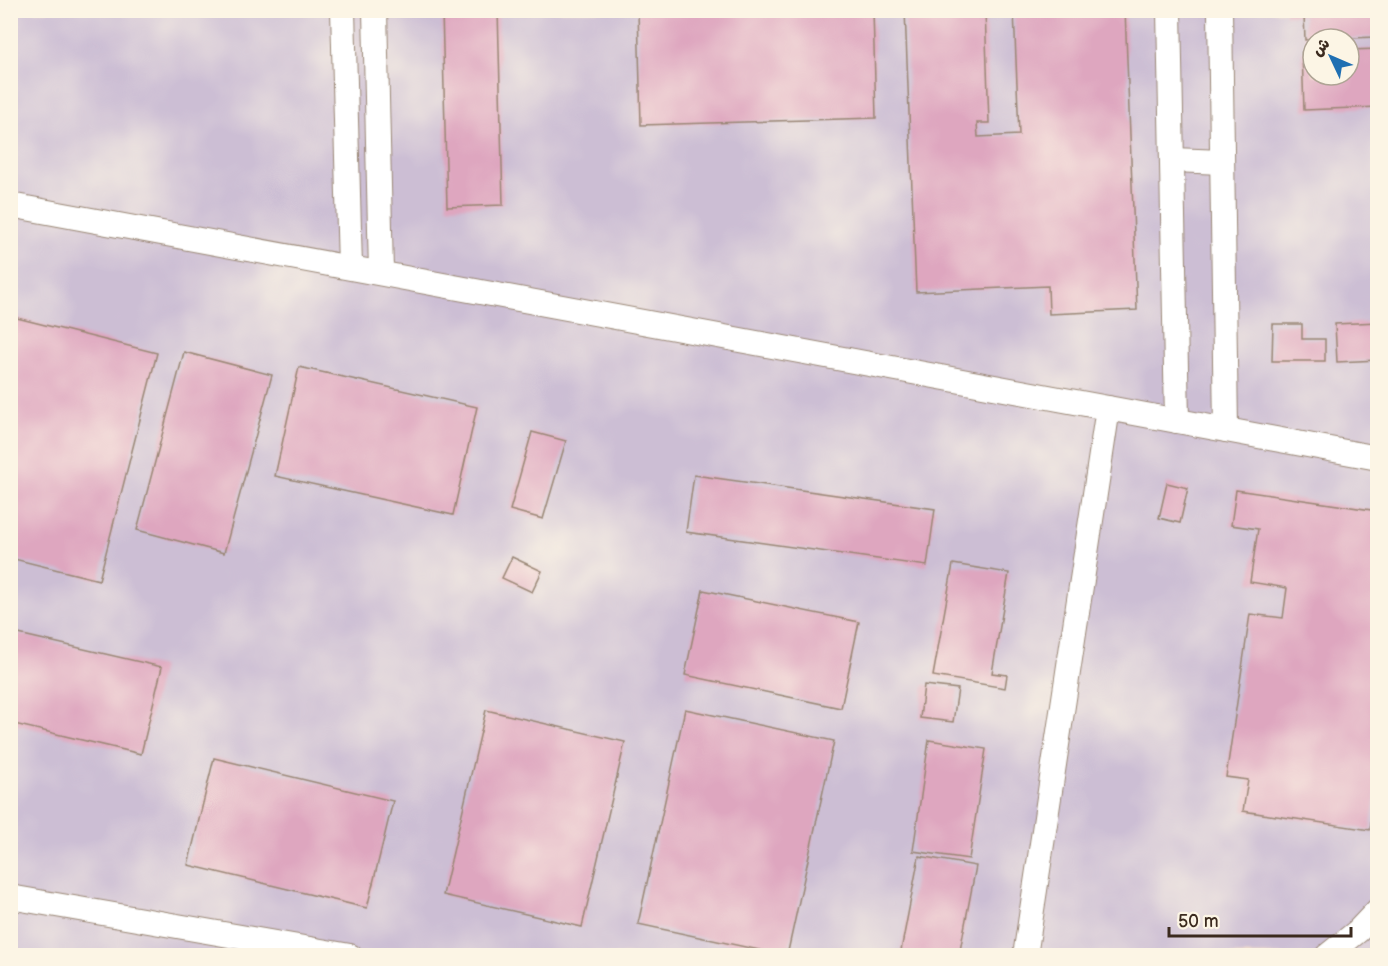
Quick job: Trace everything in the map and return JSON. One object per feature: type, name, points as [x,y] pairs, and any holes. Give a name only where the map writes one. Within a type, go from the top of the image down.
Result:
[{"type":"street","points":[[344,10],[350,267]]},
{"type":"street","points":[[375,10],[381,273]]},
{"type":"street","points":[[1169,10],[1177,420]]},
{"type":"street","points":[[1220,10],[1226,430]]},
{"type":"street","points":[[1173,160],[1222,162]]},
{"type":"street","points":[[10,205],[1377,458]]},
{"type":"street","points":[[1025,956],[1108,408]]},
{"type":"street","points":[[10,897],[350,956]]},
{"type":"street","points":[[1327,956],[1358,931],[1377,910]]},
{"type":"shaded area","points":[[11,11],[1377,11],[1377,955],[11,955]]},
{"type":"building","points":[[442,10],[498,10],[503,205],[447,207]]},
{"type":"building","points":[[638,10],[873,10],[876,118],[641,125]]},
{"type":"building","points":[[905,10],[985,10],[989,123],[977,123],[978,137],[1019,135],[1014,10],[1125,10],[1137,310],[1049,314],[1048,286],[916,292]]},
{"type":"building","points":[[1285,10],[1374,10],[1375,37],[1361,38],[1361,27],[1304,27],[1304,15],[1286,15]]},
{"type":"building","points":[[1378,49],[1378,107],[1304,110],[1303,87],[1361,87],[1361,50]]},
{"type":"building","points":[[13,317],[157,353],[99,580],[10,558],[10,325]]},
{"type":"building","points":[[1378,322],[1378,360],[1337,362],[1335,324]]},
{"type":"building","points":[[1273,324],[1302,324],[1302,339],[1325,339],[1325,361],[1272,361]]},
{"type":"building","points":[[184,352],[272,375],[224,553],[137,530]]},
{"type":"building","points":[[299,367],[477,407],[453,515],[275,476]]},
{"type":"building","points":[[532,432],[566,441],[543,519],[510,510]]},
{"type":"building","points":[[694,475],[935,509],[927,566],[686,532]]},
{"type":"building","points":[[1167,483],[1188,488],[1180,523],[1159,518]]},
{"type":"building","points":[[1236,490],[1378,511],[1378,780],[1370,830],[1243,811],[1248,780],[1226,777],[1250,614],[1283,618],[1287,588],[1250,582],[1258,529],[1231,525]]},
{"type":"building","points":[[512,557],[542,571],[532,592],[502,578]]},
{"type":"building","points":[[953,564],[1009,573],[992,673],[1007,675],[1005,688],[933,676]]},
{"type":"building","points":[[703,590],[859,622],[841,708],[685,675]]},
{"type":"building","points":[[10,632],[162,667],[141,754],[10,723]]},
{"type":"building","points":[[924,685],[958,689],[953,722],[920,718]]},
{"type":"building","points":[[685,709],[834,741],[787,956],[638,924]]},
{"type":"building","points":[[486,710],[625,742],[582,927],[443,895]]},
{"type":"building","points":[[929,740],[986,749],[969,859],[913,851]]},
{"type":"building","points":[[214,758],[393,801],[367,908],[188,865]]},
{"type":"building","points":[[919,856],[976,866],[959,956],[900,956]]}]
